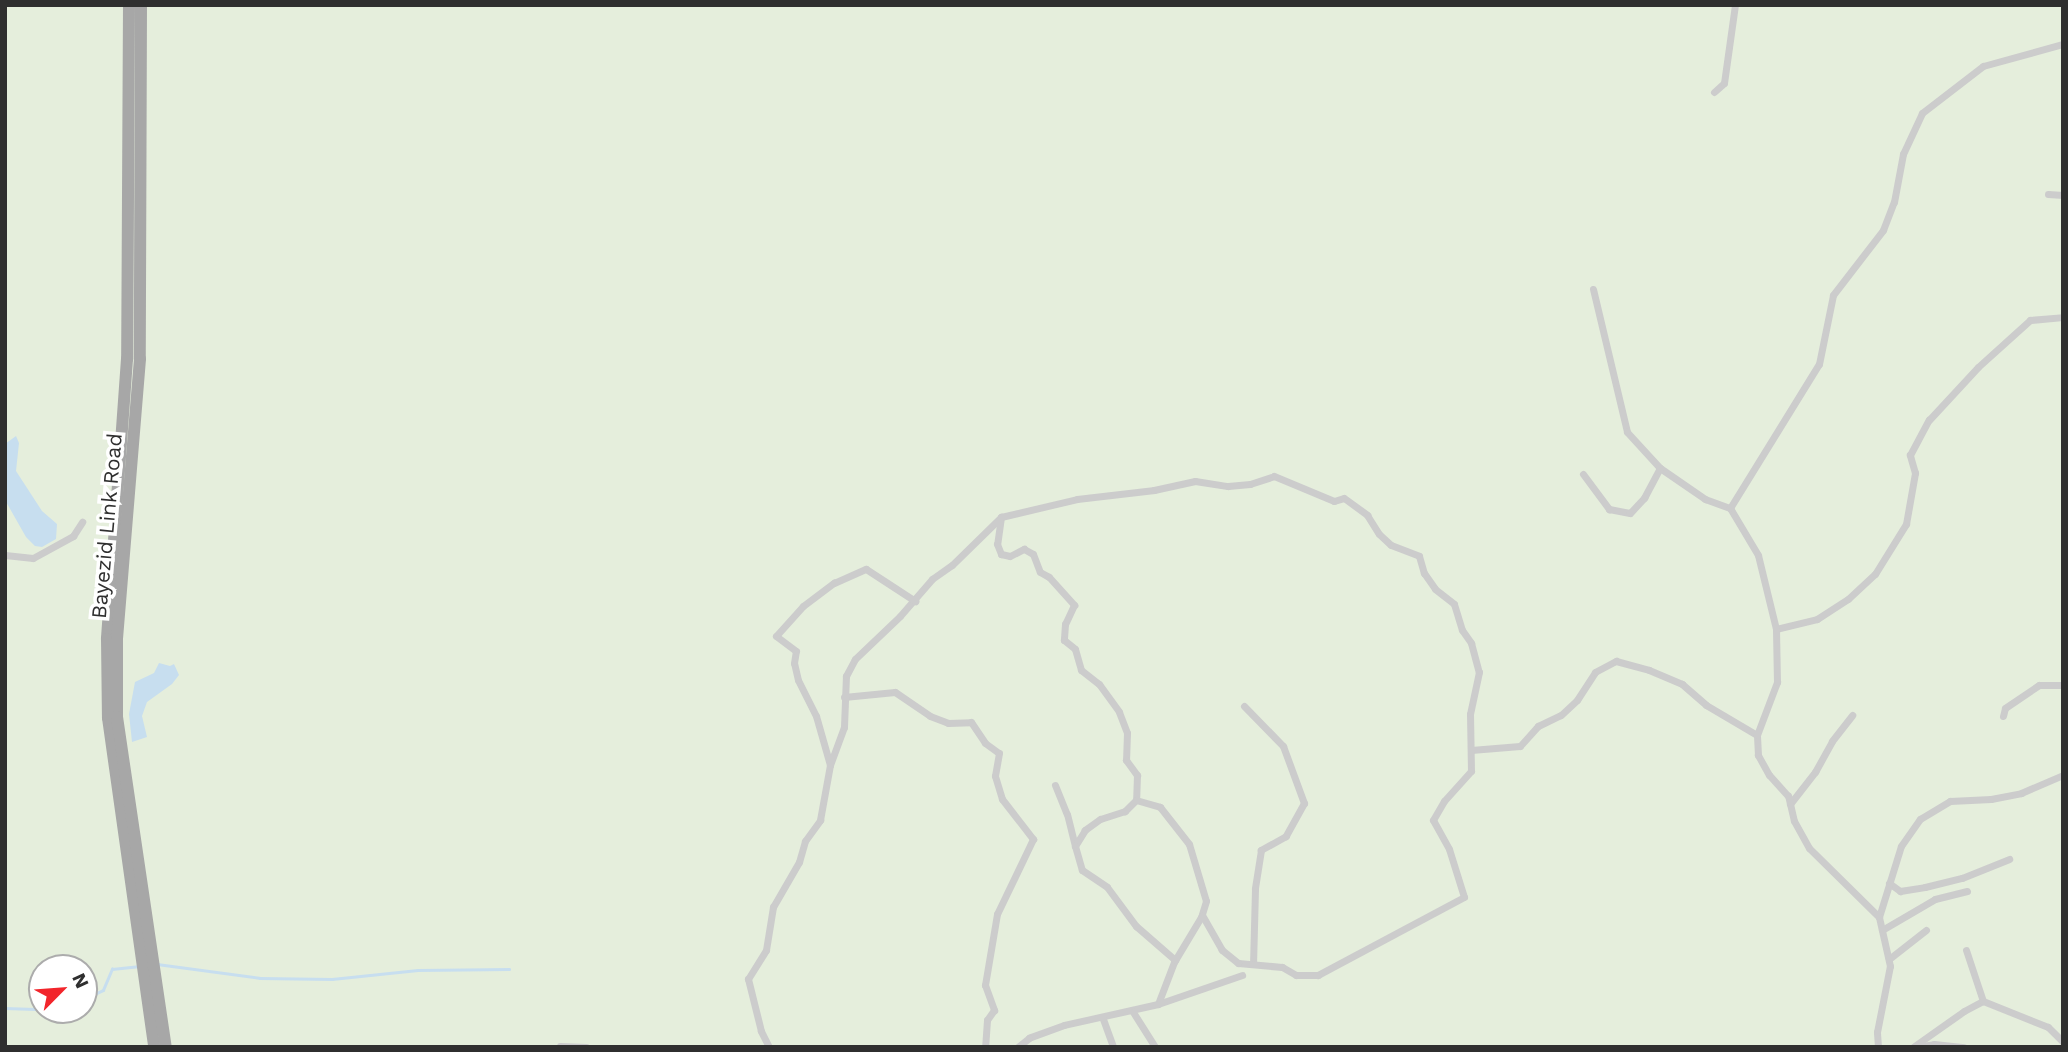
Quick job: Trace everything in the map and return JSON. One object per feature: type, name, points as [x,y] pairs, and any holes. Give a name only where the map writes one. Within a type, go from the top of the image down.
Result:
[{"type":"main road","name":"Bayezid Link Road","points":[[129,5],[127,321],[133,359]]},
{"type":"main road","name":"Bayezid Link Road","points":[[141,5],[141,316],[133,359],[107,639],[107,718],[150,972],[166,1047]]},
{"type":"main road","name":"Bayezid Link Road","points":[[150,972],[153,1047]]},
{"type":"street","points":[[1714,92],[1724,83],[1735,5]]},
{"type":"street","points":[[1730,508],[1819,364],[1833,295],[1883,230],[1894,202],[1903,154],[1922,113],[1983,66],[2063,44]]},
{"type":"street","points":[[2048,194],[2063,195]]},
{"type":"street","points":[[1593,289],[1627,432],[1660,468],[1705,499],[1730,508],[1758,555],[1776,629],[1777,681],[1757,735],[1758,755],[1790,804],[1794,821],[1809,848],[1879,916]]},
{"type":"street","points":[[1776,629],[1817,619],[1847,599],[1875,574],[1906,524],[1915,473],[1910,455],[1929,420],[1978,367],[2030,320],[2063,317]]},
{"type":"street","points":[[1583,474],[1609,509],[1630,513],[1644,498],[1660,468]]},
{"type":"street","points":[[769,1047],[761,1031],[748,979],[766,950],[774,907],[799,862],[805,841],[820,820],[830,765],[844,727],[846,676],[855,659],[915,601],[932,579],[952,565],[1001,517],[1077,499],[1154,491],[1195,481],[1228,486],[1250,484],[1273,476],[1334,501],[1344,498],[1367,515],[1379,534],[1391,544],[1419,556],[1424,573],[1434,589],[1454,604],[1479,672],[1470,713],[1471,771],[1444,802],[1433,820],[1449,849],[1464,897],[1318,975],[1296,975],[1282,967],[1238,962],[1222,950],[1202,915]]},
{"type":"street","points":[[1001,517],[997,544],[1001,555],[1010,556],[1024,549],[1033,554],[1040,572],[1049,577],[1074,606],[1065,624],[1065,640],[1075,649],[1082,670],[1099,684],[1119,712],[1127,733],[1126,760],[1137,775],[1136,800],[1125,811],[1100,819],[1085,830],[1075,846]]},
{"type":"street","points":[[5,555],[33,558],[73,536],[82,522]]},
{"type":"street","points":[[830,765],[816,716],[798,680],[794,663],[796,651],[776,636],[803,606],[834,583],[866,569],[915,601]]},
{"type":"street","points":[[1471,750],[1520,746],[1538,726],[1561,715],[1577,700],[1595,672],[1616,661],[1649,670],[1682,684],[1706,705],[1757,735]]},
{"type":"street","points":[[2003,716],[2005,708],[2039,685],[2063,685]]},
{"type":"street","points":[[844,697],[895,692],[930,716],[948,723],[971,722],[985,743],[999,753],[995,776],[1003,799],[1033,839],[997,914],[985,985],[993,1010],[987,1020],[985,1047]]},
{"type":"street","points":[[1244,706],[1283,746],[1304,803],[1286,836],[1261,850],[1255,889],[1253,963]]},
{"type":"street","points":[[1790,804],[1815,772],[1832,741],[1852,715]]},
{"type":"street","points":[[1878,1047],[1877,1032],[1891,966],[1879,916],[1901,846],[1920,819],[1950,801],[1991,799],[2021,793],[2063,775]]},
{"type":"street","points":[[1055,785],[1067,814],[1082,870],[1107,887],[1136,926],[1175,960]]},
{"type":"street","points":[[1136,800],[1160,807],[1189,844],[1206,901],[1202,915],[1175,960],[1158,1004]]},
{"type":"street","points":[[1889,883],[1900,891],[1925,887],[1962,878],[2009,859]]},
{"type":"street","points":[[1882,930],[1935,899],[1967,891]]},
{"type":"street","points":[[1889,960],[1926,930]]},
{"type":"street","points":[[1966,950],[1983,1001]]},
{"type":"street","points":[[1018,1047],[1029,1038],[1064,1025],[1133,1012],[1242,975]]},
{"type":"street","points":[[1914,1047],[1964,1011],[1983,1001],[2048,1027],[2063,1042]]},
{"type":"street","points":[[1133,1012],[1155,1047]]},
{"type":"street","points":[[1103,1019],[1113,1047]]},
{"type":"street","points":[[1914,1047],[1934,1044],[1964,1047]]},
{"type":"street","points":[[560,1046],[586,1047]]},
{"type":"green space","points":[[5,5],[2063,5],[2063,1047],[5,1047]]},
{"type":"water","points":[[16,436],[19,443],[16,471],[42,511],[57,524],[56,539],[42,547],[35,546],[26,537],[5,500],[5,444]]},
{"type":"water","points":[[159,663],[170,666],[174,664],[179,675],[172,684],[147,702],[142,716],[147,737],[132,742],[129,714],[135,682],[154,673]]},
{"type":"waterway","points":[[157,964],[260,978],[332,979],[418,970],[509,969]]},
{"type":"waterway","points":[[98,992],[103,990],[112,969],[140,966]]},
{"type":"waterway","points":[[5,1008],[28,1009]]}]
